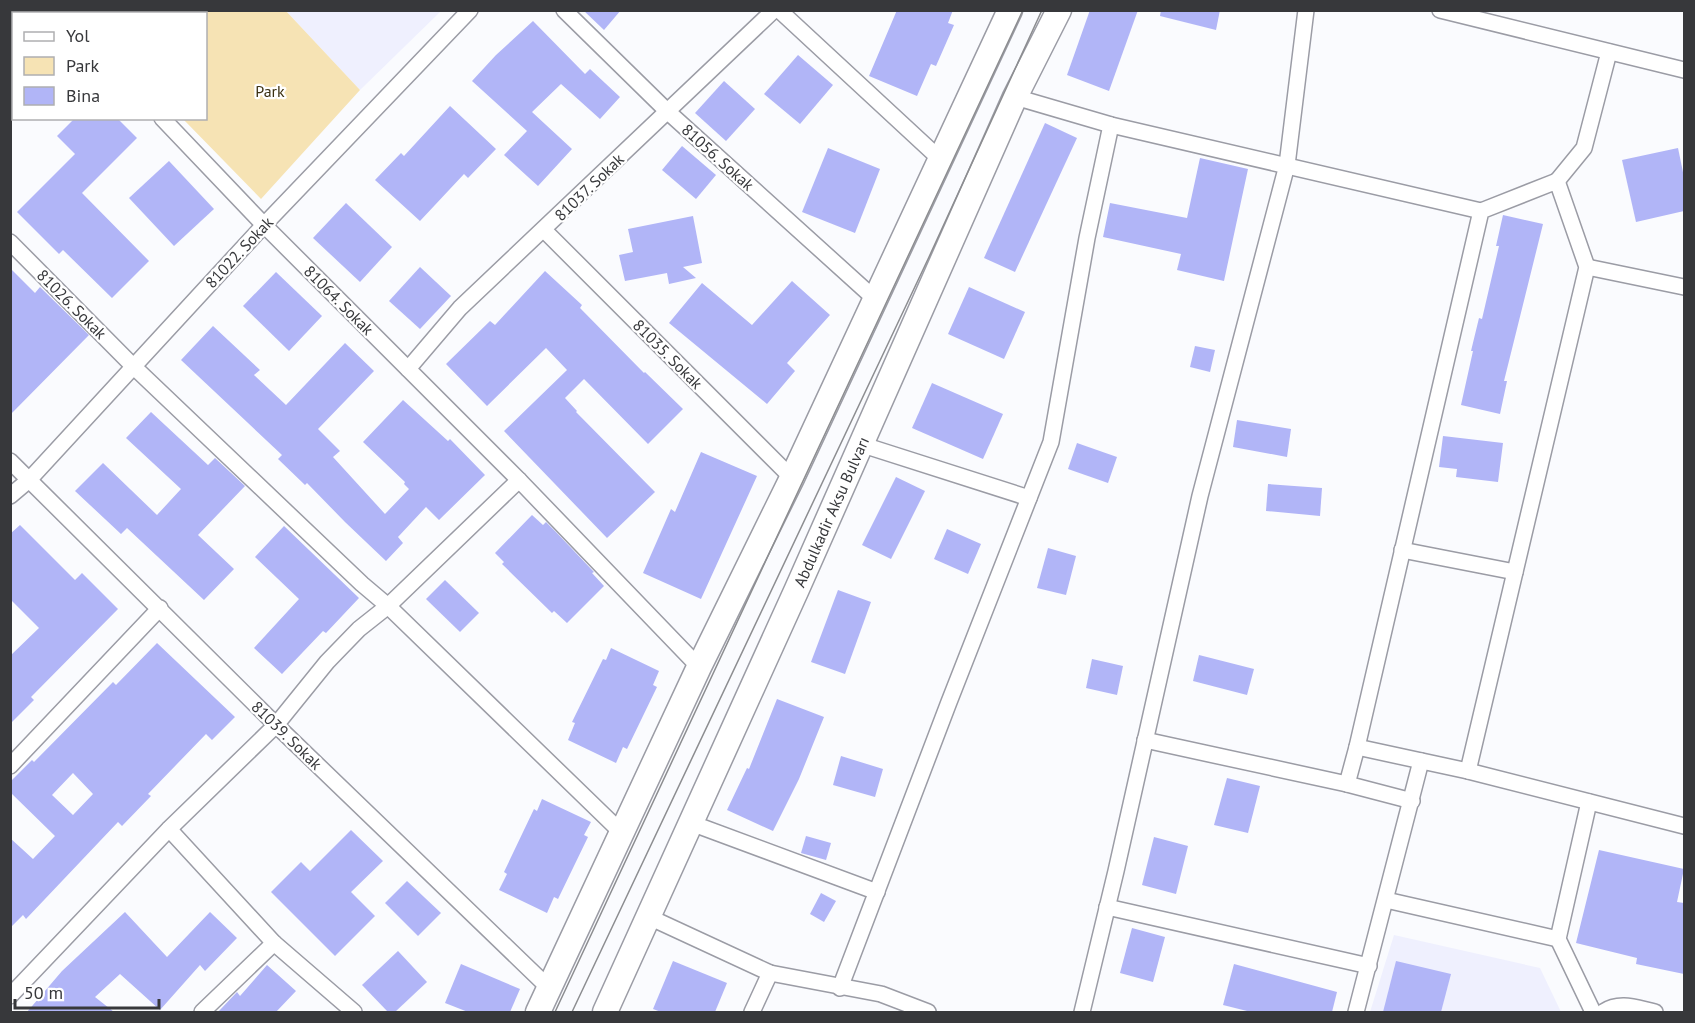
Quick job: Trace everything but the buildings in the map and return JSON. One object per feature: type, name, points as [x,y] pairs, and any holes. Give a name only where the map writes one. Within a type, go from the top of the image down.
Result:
[{"type":"main road","name":"Abdulkadir Aksu Bulvarı","points":[[605,1012],[1015,97],[1059,10]]},
{"type":"main road","points":[[538,1012],[699,667],[792,478],[1007,12]]},
{"type":"street","name":"81022. Sokak","points":[[10,496],[28,480],[264,225],[470,10]]},
{"type":"street","name":"81056. Sokak","points":[[564,10],[667,111],[875,299]]},
{"type":"street","name":"81037. Sokak","points":[[408,369],[460,308],[776,10]]},
{"type":"street","points":[[776,10],[941,159]]},
{"type":"street","points":[[1082,1012],[1200,496],[1287,165],[1306,10]]},
{"type":"street","points":[[1440,10],[1684,70]]},
{"type":"street","points":[[1015,97],[1111,125],[1481,212],[1557,181],[1584,148],[1609,52]]},
{"type":"street","name":"81064. Sokak","points":[[164,120],[264,225],[519,480],[699,667]]},
{"type":"street","points":[[840,988],[1051,442],[1087,238],[1111,125]]},
{"type":"street","points":[[1468,771],[1587,267],[1557,181]]},
{"type":"street","points":[[1347,784],[1481,212]]},
{"type":"street","name":"81035. Sokak","points":[[544,230],[792,478]]},
{"type":"street","name":"81026. Sokak","points":[[10,242],[133,366]]},
{"type":"street","points":[[1587,267],[1684,287]]},
{"type":"street","points":[[133,366],[388,606],[623,834]]},
{"type":"street","points":[[860,444],[1029,498]]},
{"type":"street","name":"81039. Sokak","points":[[10,461],[276,725],[549,988]]},
{"type":"street","points":[[10,996],[169,829],[276,725],[327,662],[359,629],[388,606],[519,480]]},
{"type":"street","points":[[1402,550],[1515,572]]},
{"type":"street","points":[[10,766],[160,608]]},
{"type":"street","points":[[1145,740],[1347,784],[1412,801]]},
{"type":"street","points":[[1357,747],[1468,771],[1684,826]]},
{"type":"street","points":[[1356,1012],[1421,761]]},
{"type":"street","points":[[1589,802],[1558,939],[1593,1012]]},
{"type":"street","points":[[691,824],[877,892]]},
{"type":"street","points":[[169,829],[274,943],[354,1012]]},
{"type":"street","points":[[1386,900],[1558,939]]},
{"type":"street","points":[[1107,907],[1369,966]]},
{"type":"street","points":[[649,918],[770,973],[880,994],[928,1012]]},
{"type":"street","points":[[202,1012],[274,943]]},
{"type":"street","points":[[752,1012],[770,973]]},
{"type":"street","points":[[1603,1012],[1611,1007],[1622,1005],[1655,1012]]},
{"type":"shaded area","points":[[286,11],[441,11],[360,90]]},
{"type":"shaded area","points":[[1394,935],[1540,968],[1561,1012],[1370,1012]]},
{"type":"green space","name":"Park","points":[[286,11],[360,90],[261,199],[184,120],[207,120],[207,12],[126,12]]},
{"type":"tram line","points":[[555,1012],[1023,10]]},
{"type":"tram line","points":[[572,1012],[929,257],[1042,10]]}]
